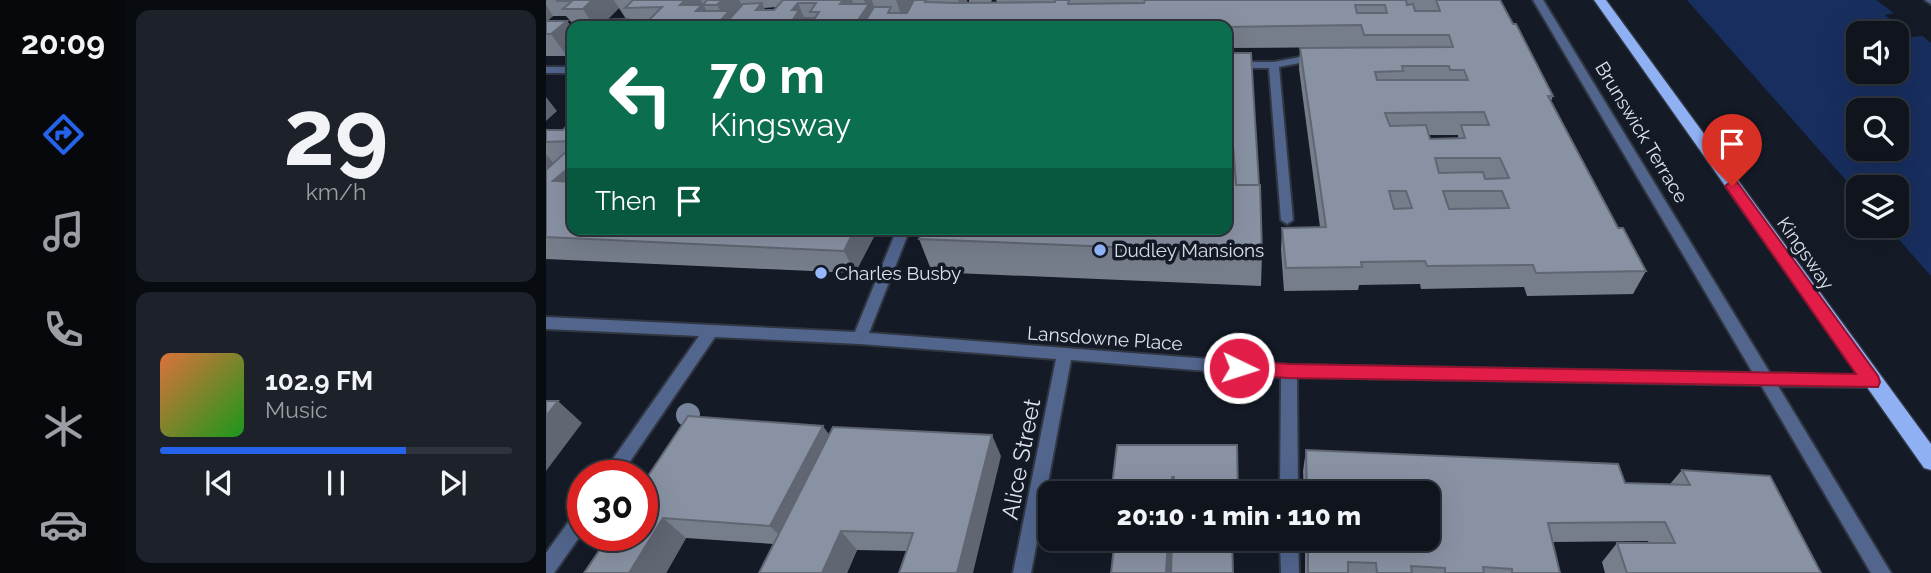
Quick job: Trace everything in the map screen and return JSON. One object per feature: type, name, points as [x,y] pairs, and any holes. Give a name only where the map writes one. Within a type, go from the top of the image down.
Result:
[{"type":"main road","name":"Kingsway","points":[[1600,0],[1871,382],[1931,461]]},
{"type":"street","name":"Brunswick Terrace","points":[[1538,0],[1882,573]]},
{"type":"street","points":[[1232,65],[1275,65],[1326,57]]},
{"type":"street","points":[[1275,65],[1287,220]]},
{"type":"street","points":[[546,70],[567,70]]},
{"type":"street","points":[[860,338],[902,235]]},
{"type":"street","name":"Lansdowne Place","points":[[546,323],[860,338],[1289,371],[1871,382]]},
{"type":"street","points":[[622,460],[710,332]]},
{"type":"street","name":"Alice Street","points":[[1022,573],[1064,355]]},
{"type":"street","points":[[1289,371],[1289,481]]},
{"type":"street","points":[[546,569],[567,539]]},
{"type":"street","points":[[1289,551],[1290,573]]},
{"type":"shaded area","points":[[1687,0],[1876,0],[1894,13],[1885,15],[1892,21],[1846,21],[1846,84],[1909,84],[1909,35],[1912,37],[1923,36],[1931,43],[1931,276],[1898,238],[1909,238],[1909,175],[1846,175],[1846,180]]},
{"type":"building","points":[[592,0],[583,9],[563,9],[572,1],[556,1]]},
{"type":"building","points":[[633,0],[685,0],[680,5],[702,5],[696,11],[729,11],[720,21],[648,21],[662,7],[625,8]]},
{"type":"building","points":[[707,0],[722,0],[717,5],[703,5]]},
{"type":"building","points":[[783,0],[843,0],[840,4],[869,4],[857,21],[728,21],[743,4],[762,3],[756,10],[774,10]],"holes":[[[798,3],[816,3],[810,12],[819,12],[815,18],[794,18],[799,10],[792,10]]]},
{"type":"building","points":[[914,0],[957,3],[1069,0],[1068,4],[1144,3],[1145,0],[1406,0],[1407,5],[1413,4],[1415,11],[1440,11],[1436,0],[1500,0],[1513,24],[1516,24],[1553,96],[1548,96],[1618,228],[1623,228],[1646,271],[1536,273],[1533,265],[1427,266],[1425,261],[1361,262],[1362,267],[1286,268],[1282,228],[1326,227],[1300,48],[1453,47],[1449,35],[1364,35],[1361,25],[1232,27],[1232,21],[865,21],[874,7],[891,7],[888,13],[907,13]],"holes":[[[1355,5],[1385,5],[1387,13],[1357,13]],[[1402,66],[1449,66],[1450,70],[1464,70],[1468,80],[1377,80],[1375,72],[1403,71]],[[1484,112],[1489,125],[1461,125],[1465,138],[1430,139],[1426,125],[1390,126],[1385,113]],[[1435,158],[1500,158],[1509,178],[1485,179],[1483,172],[1439,173]],[[1389,191],[1406,191],[1412,208],[1394,209]],[[1443,191],[1502,191],[1509,208],[1449,209]]]},
{"type":"building","points":[[628,19],[626,21],[591,20]]},
{"type":"building","points":[[546,21],[567,21],[551,34],[546,34]]},
{"type":"building","points":[[1232,53],[1251,53],[1259,185],[1236,185]]},
{"type":"building","points":[[567,126],[567,141],[546,142],[546,130],[563,130]]},
{"type":"building","points":[[1232,147],[1236,185],[1260,185],[1262,253],[919,239],[921,235],[1232,235]]},
{"type":"building","points":[[567,151],[567,169],[553,181],[567,182],[567,235],[852,235],[844,251],[546,237],[546,170]]},
{"type":"building","points":[[546,401],[558,401],[546,416]]},
{"type":"building","points":[[688,416],[823,426],[770,526],[663,518],[658,526],[658,461]]},
{"type":"building","points":[[833,427],[992,435],[957,573],[899,573],[913,533],[841,531],[822,573],[759,573]]},
{"type":"building","points":[[1117,445],[1237,445],[1238,481],[1174,481],[1172,477],[1172,481],[1113,481]]},
{"type":"building","points":[[1306,450],[1618,464],[1625,483],[1690,485],[1682,470],[1770,476],[1821,573],[1627,573],[1617,543],[1675,543],[1665,522],[1548,523],[1560,573],[1512,573],[1512,569],[1483,567],[1484,573],[1445,573],[1445,568],[1411,566],[1412,573],[1377,573],[1376,563],[1348,562],[1348,573],[1308,573],[1308,551],[1440,551],[1440,481],[1307,481]]},
{"type":"building","points":[[599,551],[643,551],[629,573],[584,573]]},
{"type":"building","points":[[1114,551],[1167,551],[1166,573],[1111,573]]},
{"type":"building","points":[[1172,551],[1232,551],[1233,573],[1171,573]]},
{"type":"place","name":"Dudley Mansions","points":[[1100,250]]},
{"type":"place","name":"Charles Busby","points":[[821,273]]},
{"type":"route","points":[[1239,368],[1871,382],[1732,186]]}]
